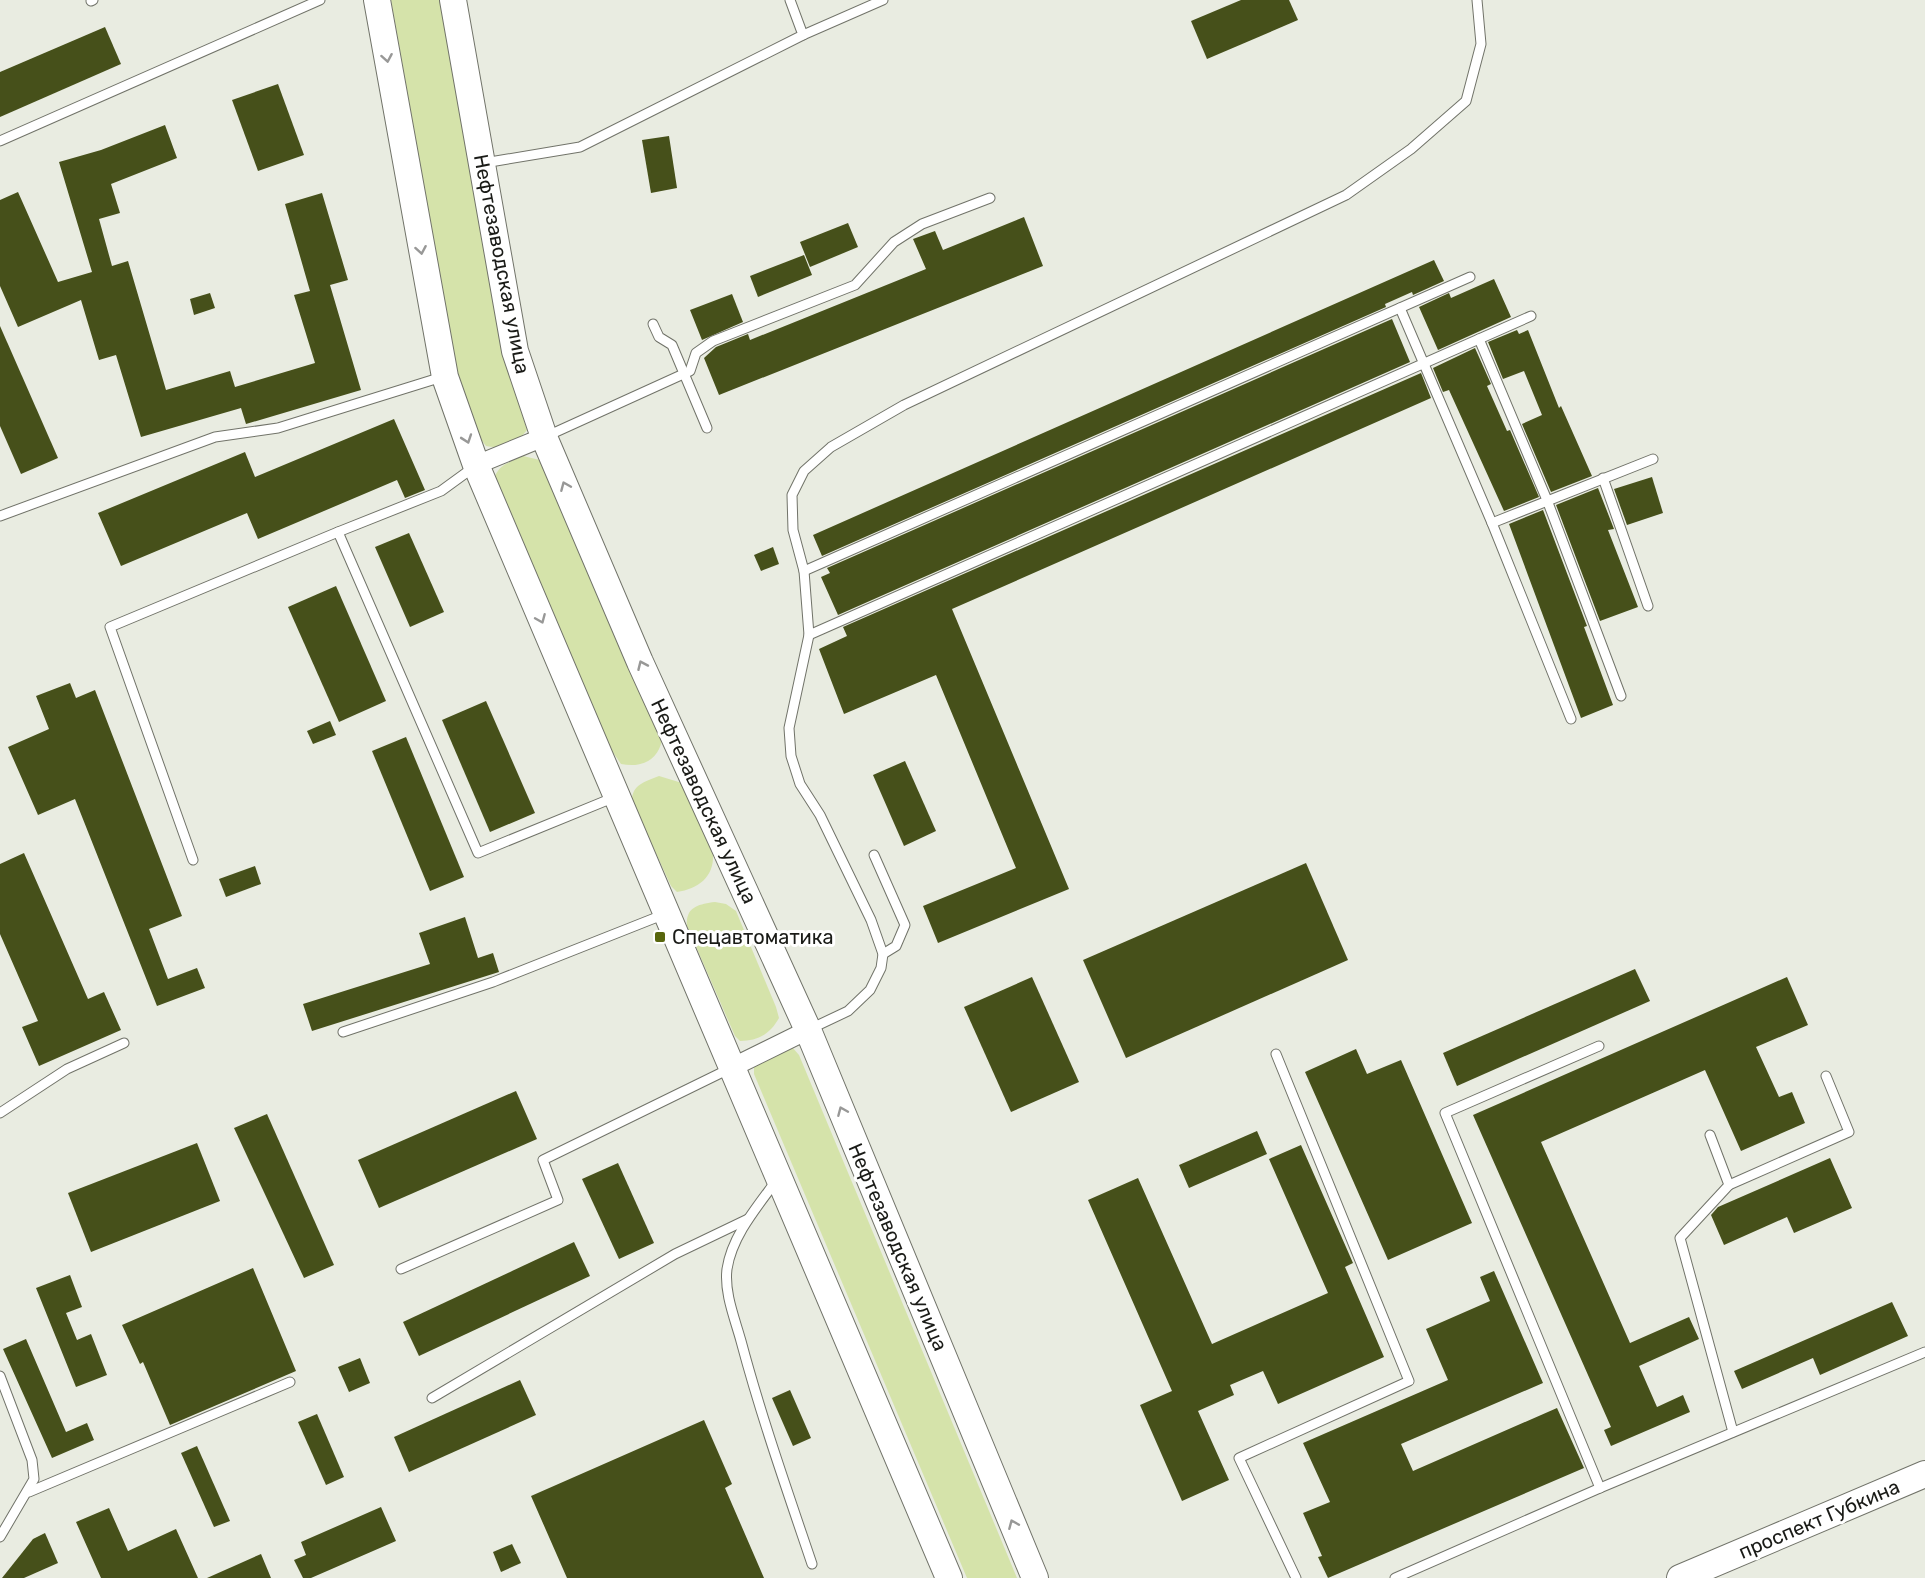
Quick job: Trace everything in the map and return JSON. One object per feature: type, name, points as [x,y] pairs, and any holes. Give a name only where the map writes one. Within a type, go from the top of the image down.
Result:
[{"type":"main road","points":[[377,0],[445,376],[476,465],[949,1578]]},
{"type":"main road","name":"Нефтезаводская улица","points":[[453,0],[515,351],[544,437],[640,662],[808,1030],[1035,1578]]},
{"type":"main road","name":"проспект Губкина","points":[[1680,1578],[1925,1474]]},
{"type":"street","points":[[476,465],[544,437]]},
{"type":"street","points":[[733,1067],[808,1030]]},
{"type":"lane","points":[[0,141],[320,0]]},
{"type":"lane","points":[[790,0],[803,35]]},
{"type":"lane","points":[[482,164],[580,147],[803,35],[883,0]]},
{"type":"lane","points":[[808,1030],[848,1011],[870,990],[881,968],[883,954],[871,920],[820,815],[800,784],[791,756],[789,728],[809,635],[804,572],[793,530],[792,495],[804,471],[831,447],[904,405],[1355,189],[1411,149],[1466,101],[1481,44],[1477,0]]},
{"type":"lane","points":[[544,437],[690,371],[696,353],[713,341],[855,285],[894,242],[922,224],[990,198]]},
{"type":"lane","points":[[804,572],[1470,277]]},
{"type":"lane","points":[[1400,308],[1492,522],[1571,719]]},
{"type":"lane","points":[[809,635],[1531,316]]},
{"type":"lane","points":[[653,324],[659,337],[672,345],[707,428]]},
{"type":"lane","points":[[1479,339],[1547,500],[1621,696]]},
{"type":"lane","points":[[0,516],[215,437],[278,428],[445,376]]},
{"type":"lane","points":[[1492,522],[1653,459]]},
{"type":"lane","points":[[194,860],[110,627],[441,491],[476,465]]},
{"type":"lane","points":[[1603,478],[1648,606]]},
{"type":"lane","points":[[338,532],[477,853],[617,796]]},
{"type":"lane","points":[[874,855],[905,925],[896,946],[883,954]]},
{"type":"lane","points":[[343,1032],[493,982],[667,914]]},
{"type":"lane","points":[[0,1113],[67,1069],[123,1043]]},
{"type":"lane","points":[[1599,1046],[1445,1113],[1600,1488]]},
{"type":"lane","points":[[1276,1054],[1409,1381],[1239,1458],[1296,1578]]},
{"type":"lane","points":[[401,1269],[558,1200],[543,1160],[733,1067]]},
{"type":"lane","points":[[1733,1432],[1680,1238],[1730,1185],[1849,1132],[1826,1076]]},
{"type":"lane","points":[[1710,1135],[1730,1185]]},
{"type":"lane","points":[[779,1178],[748,1220],[727,1269],[728,1293],[756,1398],[812,1564]]},
{"type":"lane","points":[[432,1398],[675,1254],[748,1220]]},
{"type":"lane","points":[[1395,1578],[1600,1488],[1925,1353]]},
{"type":"lane","points":[[0,1376],[32,1460],[34,1479],[29,1492],[0,1537]]},
{"type":"lane","points":[[29,1492],[290,1382]]},
{"type":"green space","points":[[391,0],[441,0],[505,360],[527,430],[519,439],[503,446],[486,446],[479,437],[457,371]]},
{"type":"green space","points":[[523,456],[540,460],[662,740],[653,758],[642,764],[621,764],[608,745],[494,480],[501,467]]},
{"type":"green space","points":[[659,776],[682,783],[713,855],[713,863],[708,876],[698,885],[677,892],[671,886],[632,801],[637,787]]},
{"type":"green space","points":[[715,902],[726,904],[736,911],[779,1018],[763,1036],[752,1040],[740,1041],[735,1036],[687,926],[688,915],[694,908]]},
{"type":"green space","points":[[792,1047],[799,1055],[1017,1578],[967,1578],[754,1074],[754,1062]]},
{"type":"building","points":[[1241,0],[1289,0],[1298,20],[1207,59],[1191,21]]},
{"type":"building","points":[[105,27],[121,64],[0,117],[0,72]]},
{"type":"building","points":[[278,84],[304,155],[258,171],[232,100]]},
{"type":"building","points":[[165,125],[177,158],[111,184],[120,213],[99,219],[112,266],[128,261],[166,390],[230,371],[235,387],[315,363],[294,295],[310,291],[285,204],[322,193],[348,280],[330,285],[361,390],[246,424],[241,408],[141,437],[116,355],[99,360],[81,300],[18,327],[0,286],[0,200],[18,192],[58,282],[92,272],[59,162],[101,150]]},
{"type":"building","points":[[669,136],[677,188],[651,193],[642,140]]},
{"type":"building","points":[[1024,217],[1043,266],[719,395],[704,358],[716,347],[748,334],[750,340],[926,269],[913,239],[935,231],[943,250]]},
{"type":"building","points":[[848,223],[858,247],[810,267],[800,242]]},
{"type":"building","points":[[804,255],[812,275],[758,297],[750,276]]},
{"type":"building","points":[[1434,260],[1444,281],[1413,295],[1412,292],[1385,304],[1386,307],[822,556],[813,535]]},
{"type":"building","points":[[1494,279],[1511,317],[1438,350],[1419,307],[1449,293],[1451,298]]},
{"type":"building","points":[[210,293],[215,308],[194,315],[190,299]]},
{"type":"building","points":[[732,294],[743,322],[702,340],[690,310]]},
{"type":"building","points":[[1392,319],[1410,362],[838,615],[821,577],[830,573],[827,568]]},
{"type":"building","points":[[0,326],[58,458],[21,474],[0,426]]},
{"type":"building","points":[[1517,330],[1519,334],[1528,330],[1559,408],[1561,406],[1592,476],[1551,492],[1522,424],[1542,415],[1524,371],[1503,379],[1488,342]]},
{"type":"building","points":[[1475,348],[1491,384],[1487,386],[1507,431],[1510,430],[1539,497],[1504,511],[1449,390],[1443,392],[1433,368]]},
{"type":"building","points":[[1421,373],[1431,398],[952,609],[1069,889],[938,943],[923,906],[1016,868],[936,675],[844,714],[819,649],[847,636],[843,627]]},
{"type":"building","points":[[394,419],[425,490],[405,498],[397,480],[258,539],[247,513],[121,566],[98,513],[245,452],[255,477]]},
{"type":"building","points":[[1652,477],[1663,513],[1627,525],[1614,489]]},
{"type":"building","points":[[1598,488],[1614,529],[1608,530],[1638,607],[1600,621],[1556,505]]},
{"type":"building","points":[[1543,510],[1587,626],[1584,627],[1613,705],[1581,718],[1509,524]]},
{"type":"building","points":[[409,533],[444,612],[410,627],[375,547]]},
{"type":"building","points":[[773,547],[779,564],[761,571],[754,555]]},
{"type":"building","points":[[336,586],[386,701],[339,722],[288,607]]},
{"type":"building","points":[[70,683],[76,698],[95,690],[182,916],[149,929],[168,979],[197,968],[205,988],[157,1006],[75,799],[38,815],[8,747],[49,729],[36,696]]},
{"type":"building","points":[[486,701],[535,813],[490,832],[442,720]]},
{"type":"building","points":[[330,721],[336,735],[313,744],[307,731]]},
{"type":"building","points":[[406,737],[464,877],[430,891],[372,751]]},
{"type":"building","points":[[905,761],[936,831],[904,846],[873,775]]},
{"type":"building","points":[[24,853],[88,999],[104,992],[121,1030],[39,1066],[22,1027],[38,1021],[0,934],[0,864]]},
{"type":"building","points":[[1306,863],[1348,960],[1126,1058],[1083,960]]},
{"type":"building","points":[[255,866],[261,884],[226,897],[219,879]]},
{"type":"building","points":[[465,917],[478,958],[493,953],[499,972],[312,1031],[303,1004],[430,964],[419,933]]},
{"type":"building","points":[[1635,969],[1650,1001],[1457,1086],[1443,1053]]},
{"type":"building","points":[[1032,977],[1079,1082],[1011,1112],[964,1007]]},
{"type":"building","points":[[1787,977],[1808,1025],[1756,1047],[1779,1097],[1792,1092],[1805,1123],[1741,1151],[1705,1070],[1541,1142],[1630,1343],[1689,1317],[1699,1339],[1639,1366],[1657,1407],[1683,1395],[1690,1412],[1611,1446],[1604,1430],[1611,1427],[1473,1115]]},
{"type":"building","points":[[1356,1049],[1367,1074],[1401,1060],[1472,1223],[1388,1260],[1305,1072]]},
{"type":"building","points":[[516,1091],[537,1139],[379,1208],[358,1160]]},
{"type":"building","points":[[267,1114],[334,1265],[304,1278],[234,1128]]},
{"type":"building","points":[[1257,1131],[1267,1154],[1189,1188],[1179,1165]]},
{"type":"building","points":[[197,1143],[220,1201],[91,1252],[68,1193]]},
{"type":"building","points":[[1301,1145],[1353,1263],[1345,1267],[1384,1357],[1278,1404],[1263,1371],[1230,1385],[1234,1395],[1198,1411],[1229,1480],[1182,1501],[1140,1405],[1172,1391],[1088,1200],[1138,1178],[1212,1344],[1328,1293],[1269,1159]]},
{"type":"building","points":[[1830,1158],[1852,1208],[1794,1233],[1787,1217],[1724,1245],[1711,1215],[1718,1207]]},
{"type":"building","points":[[618,1163],[654,1243],[619,1259],[582,1179]]},
{"type":"building","points":[[574,1242],[590,1276],[419,1356],[403,1322]]},
{"type":"building","points":[[253,1268],[296,1371],[170,1425],[143,1362],[140,1364],[122,1325]]},
{"type":"building","points":[[1494,1271],[1543,1383],[1401,1444],[1413,1471],[1557,1408],[1584,1468],[1328,1578],[1318,1557],[1322,1556],[1303,1513],[1330,1502],[1303,1443],[1448,1380],[1426,1329],[1490,1301],[1480,1277]]},
{"type":"building","points":[[70,1275],[82,1307],[66,1313],[77,1340],[91,1334],[107,1375],[76,1387],[36,1288]]},
{"type":"building","points":[[1892,1302],[1908,1336],[1820,1375],[1813,1358],[1742,1389],[1734,1371]]},
{"type":"building","points":[[26,1339],[66,1432],[87,1423],[94,1440],[52,1458],[3,1349]]},
{"type":"building","points":[[360,1358],[370,1383],[349,1392],[338,1367]]},
{"type":"building","points":[[520,1380],[536,1415],[409,1472],[394,1437]]},
{"type":"building","points":[[790,1390],[811,1438],[793,1446],[772,1398]]},
{"type":"building","points":[[317,1414],[344,1477],[326,1485],[298,1422]]},
{"type":"building","points":[[704,1420],[732,1484],[725,1488],[764,1578],[567,1578],[531,1496]]},
{"type":"building","points":[[197,1446],[230,1521],[214,1527],[181,1453]]},
{"type":"building","points":[[381,1507],[396,1541],[311,1578],[303,1578],[294,1560],[306,1555],[301,1542]]},
{"type":"building","points":[[109,1508],[128,1551],[176,1529],[198,1578],[101,1578],[76,1522]]},
{"type":"building","points":[[45,1533],[58,1563],[24,1578],[2,1578],[33,1539]]},
{"type":"building","points":[[512,1544],[521,1563],[501,1572],[493,1552]]},
{"type":"building","points":[[261,1554],[271,1578],[207,1578]]},
{"type":"place","name":"Спецавтоматика","points":[[660,937]]}]
